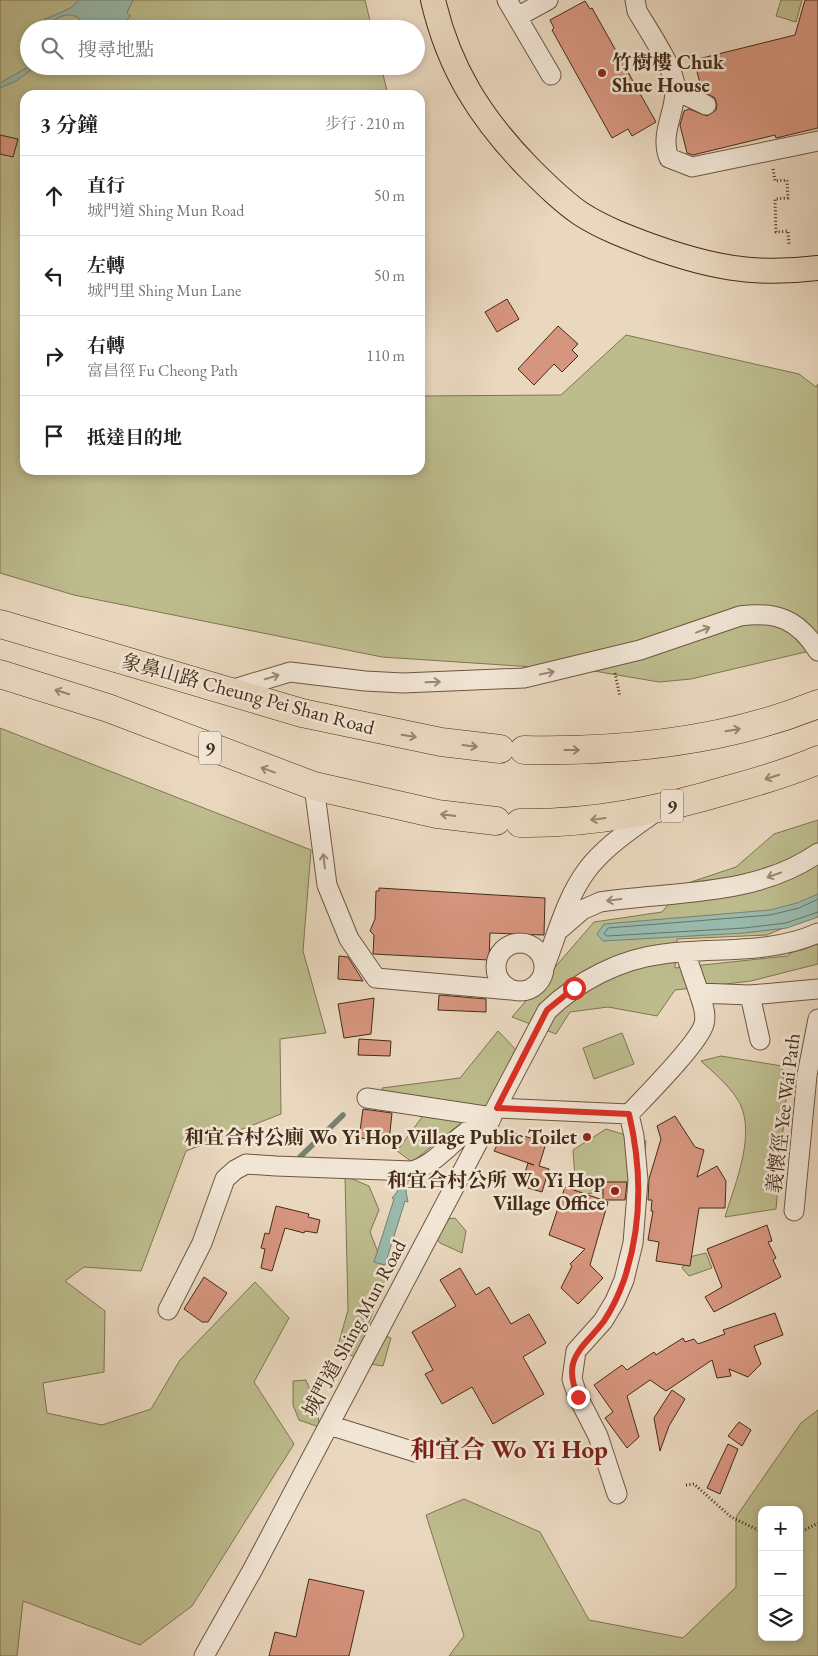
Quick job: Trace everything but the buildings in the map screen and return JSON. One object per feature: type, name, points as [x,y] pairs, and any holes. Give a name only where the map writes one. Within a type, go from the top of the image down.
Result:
[{"type":"highway","name":"象鼻山路 Cheung Pei Shan Road","points":[[0,624],[225,692],[302,713],[384,731],[471,746],[512,750],[597,750],[645,746],[746,728],[816,704]]},
{"type":"highway","name":"9","points":[[0,674],[108,708],[314,786],[437,814],[508,822],[585,821],[660,809],[759,781],[818,760]]},
{"type":"main road","points":[[434,0],[445,43],[476,107],[510,149],[540,179],[581,214],[637,241],[711,265],[748,271],[789,272],[818,268]]},
{"type":"street","points":[[507,0],[551,75]]},
{"type":"street","points":[[518,17],[548,0]]},
{"type":"street","points":[[635,0],[637,11],[670,70],[675,85],[683,94],[706,105]]},
{"type":"street","points":[[675,85],[665,147],[669,158],[692,167],[771,152],[818,140]]},
{"type":"street","points":[[225,692],[290,672],[365,681],[404,683],[524,678],[640,650],[740,616],[755,614],[779,617],[791,622],[808,636],[818,651]]},
{"type":"street","points":[[314,786],[327,884],[349,939],[376,978],[511,990],[526,990],[541,975],[570,900],[588,869],[606,850],[660,809]]},
{"type":"street","points":[[560,928],[582,910],[600,902],[735,886],[777,874],[818,853]]},
{"type":"street","name":"城門道 Shing Mun Road","points":[[204,1656],[253,1569],[543,1018],[558,1000],[574,988],[627,962],[645,956],[770,946],[818,933]]},
{"type":"street","points":[[511,990],[499,979],[496,972],[496,963],[504,949],[519,943],[527,944],[540,953],[541,975],[558,1000]]},
{"type":"street","points":[[368,1098],[493,1115],[629,1114],[674,1066],[702,1028],[705,1012],[685,952]]},
{"type":"street","points":[[699,993],[750,994],[818,989]]},
{"type":"street","points":[[750,994],[760,1040]]},
{"type":"street","name":"義懷徑 Yee Wai Path","points":[[794,1212],[807,1075],[818,1020]]},
{"type":"street","points":[[617,1494],[598,1436],[578,1397],[572,1379],[576,1351],[604,1321],[615,1301],[624,1280],[633,1243],[638,1180],[634,1136],[629,1114]]},
{"type":"street","points":[[168,1310],[202,1242],[225,1179],[235,1170],[246,1164],[264,1164],[412,1171],[431,1162],[471,1127],[493,1115]]},
{"type":"street","points":[[329,1425],[416,1452]]},
{"type":"path","points":[[771,152],[775,181],[787,180],[788,198],[775,199],[776,232],[788,231],[789,245]]},
{"type":"path","points":[[686,1485],[694,1484],[731,1517],[758,1530]]},
{"type":"path","points":[[803,1531],[818,1523]]},
{"type":"shaded area","points":[[0,0],[365,0],[370,20],[20,20],[20,75],[383,75],[387,90],[20,90],[20,475],[425,475],[425,396],[561,395],[626,335],[799,374],[816,387],[818,384],[818,649],[691,679],[659,682],[594,671],[382,657],[74,595],[0,573]]},
{"type":"shaded area","points":[[781,0],[802,0],[796,22],[776,16]]},
{"type":"shaded area","points":[[0,728],[311,850],[303,951],[326,1033],[280,1039],[281,1114],[186,1151],[141,1271],[84,1267],[65,1281],[105,1311],[104,1372],[43,1383],[47,1413],[102,1425],[151,1409],[180,1360],[255,1282],[289,1318],[254,1382],[294,1444],[192,1606],[140,1645],[23,1601],[17,1656],[0,1656]]},
{"type":"shaded area","points":[[818,820],[818,913],[767,935],[677,939],[675,968],[787,956],[818,934],[818,964],[751,981],[675,990],[657,1016],[608,1007],[570,1012],[556,1034],[512,1017],[594,922],[662,912],[685,884],[736,867],[774,834]]},
{"type":"shaded area","points":[[498,1031],[520,1054],[480,1121],[469,1117],[412,1162],[397,1151],[422,1117],[390,1106],[382,1088],[460,1078]]},
{"type":"shaded area","points":[[622,1033],[634,1064],[594,1079],[583,1048]]},
{"type":"shaded area","points":[[721,1056],[782,1066],[786,1098],[776,1209],[725,1217],[743,1156],[745,1124],[743,1110],[736,1097],[701,1061]]},
{"type":"shaded area","points":[[606,1129],[646,1141],[640,1191],[576,1194],[573,1150]]},
{"type":"shaded area","points":[[345,1176],[369,1186],[379,1210],[370,1232],[387,1275],[367,1328],[391,1338],[383,1366],[370,1364],[337,1349],[348,1310]]},
{"type":"shaded area","points":[[455,1218],[466,1231],[462,1253],[440,1243],[424,1222]]},
{"type":"shaded area","points":[[706,1253],[712,1268],[689,1276],[682,1268],[689,1257]]},
{"type":"shaded area","points":[[306,1380],[318,1410],[319,1427],[299,1420],[293,1405],[293,1381]]},
{"type":"shaded area","points":[[818,1410],[818,1656],[449,1656],[464,1636],[426,1515],[464,1499],[540,1532],[589,1620],[683,1638],[736,1587],[736,1517],[801,1423]]},
{"type":"water","points":[[79,0],[133,0],[127,13],[131,16],[127,20],[80,20],[73,15],[68,15],[55,20],[43,20],[71,8]]},
{"type":"water","points":[[20,72],[20,75],[24,75],[0,88],[0,83]]},
{"type":"water","points":[[818,894],[818,917],[787,928],[744,933],[603,941],[597,934],[604,924],[770,910],[797,903]]},
{"type":"water","points":[[400,1182],[408,1183],[406,1192],[408,1202],[405,1201],[385,1265],[374,1262],[394,1199],[392,1198],[397,1192]]},
{"type":"waterway","points":[[299,1158],[343,1115]]},
{"type":"place","name":"竹樹樓 Chuk Shue House","points":[[602,73]]},
{"type":"place","name":"和宜合村公廁 Wo Yi Hop Village Public Toilet","points":[[587,1137]]},
{"type":"place","name":"和宜合村公所 Wo Yi Hop Village Office","points":[[615,1191]]},
{"type":"district","name":"和宜合 Wo Yi Hop","points":[[509,1449]]},
{"type":"route","points":[[574,988],[547,1010],[497,1108],[629,1114],[634,1136],[638,1180],[638,1202],[633,1243],[624,1280],[615,1301],[604,1321],[576,1351],[572,1379],[578,1397]]}]
